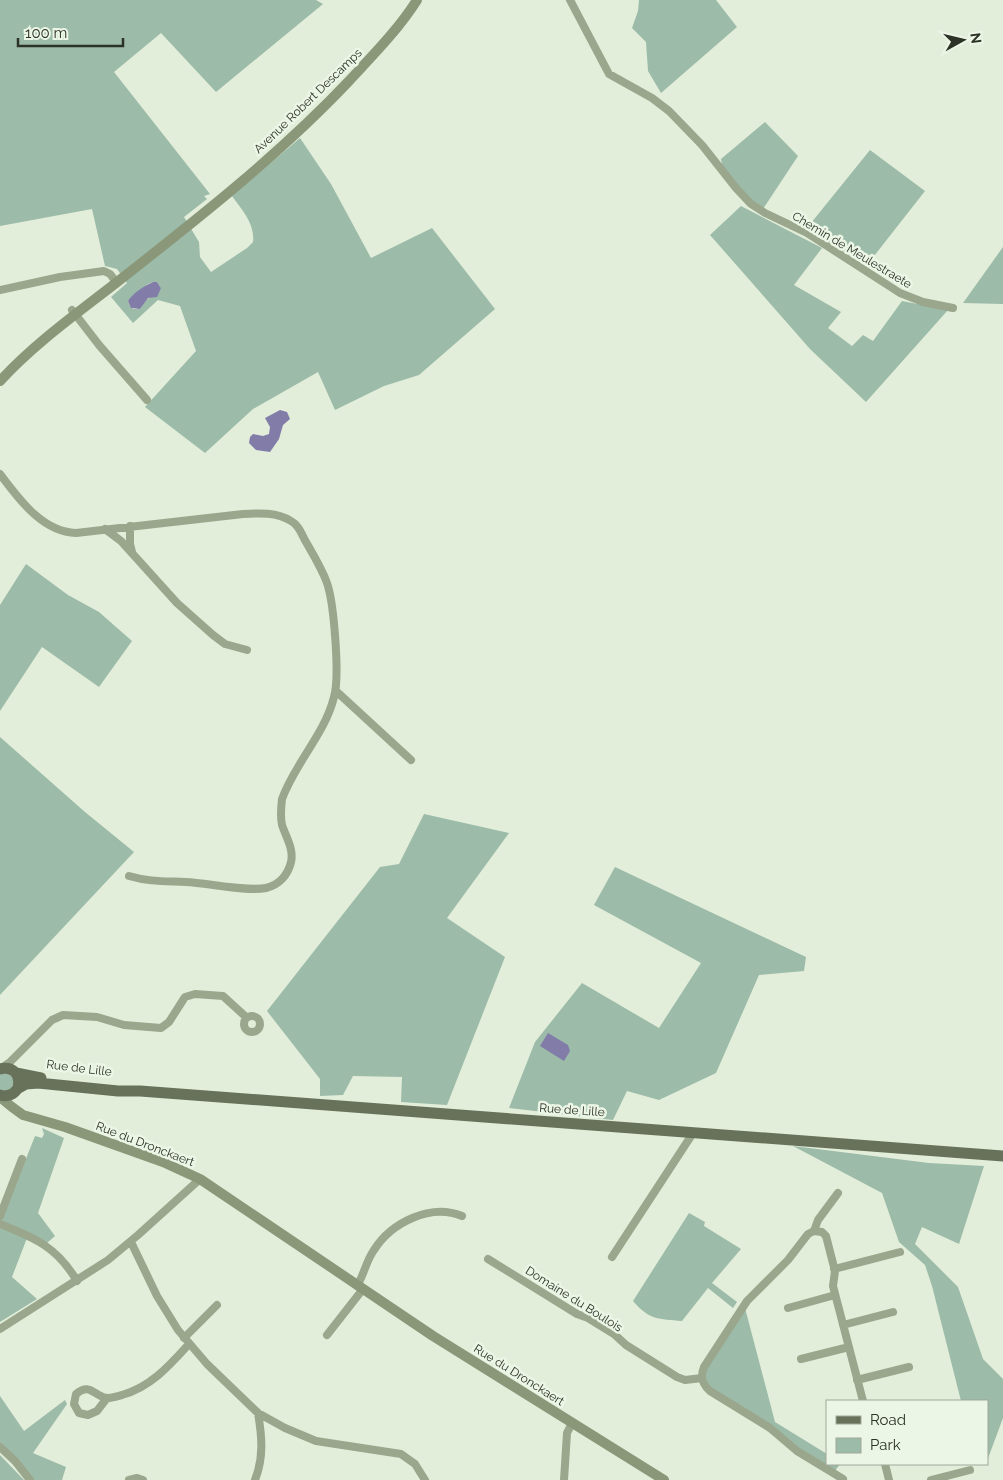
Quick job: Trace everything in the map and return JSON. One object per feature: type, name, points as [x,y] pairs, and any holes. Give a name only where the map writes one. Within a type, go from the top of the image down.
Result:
[{"type":"main road","name":"Avenue Robert Descamps","points":[[0,380],[54,327],[207,210],[263,163],[318,112],[384,43],[417,0]]},
{"type":"main road","name":"Rue de Lille","points":[[1,1068],[7,1068],[27,1076],[140,1091]]},
{"type":"main road","points":[[14,1072],[19,1080],[16,1090]]},
{"type":"main road","name":"Rue de Lille","points":[[0,1096],[9,1096],[23,1085],[38,1083],[1003,1156]]},
{"type":"main road","name":"Rue du Dronckaert","points":[[16,1090],[16,1102],[23,1108],[65,1128]]},
{"type":"main road","name":"Rue du Dronckaert","points":[[0,1096],[12,1108],[23,1115],[174,1166],[200,1179],[433,1336],[664,1480]]},
{"type":"street","name":"Chemin de Meulestraete","points":[[570,0],[609,74],[652,98],[669,111],[702,145],[751,204],[765,213],[807,233],[900,293],[923,302],[953,308]]},
{"type":"street","points":[[0,290],[104,270],[115,280]]},
{"type":"street","points":[[73,312],[147,400]]},
{"type":"street","points":[[0,474],[28,507],[50,527],[70,532],[252,513],[276,514],[298,527],[320,566],[328,589],[332,610],[336,690],[330,710],[282,799],[281,820],[291,847],[292,859],[287,874],[280,882],[256,889],[186,882],[149,881],[130,876]]},
{"type":"street","points":[[130,526],[130,544],[133,554]]},
{"type":"street","points":[[105,529],[118,538],[177,603],[213,635],[225,644],[247,650]]},
{"type":"street","points":[[336,690],[411,760]]},
{"type":"street","points":[[1,1068],[52,1020],[62,1015],[101,1018],[124,1025],[161,1028],[169,1022],[183,999],[192,994],[223,996],[246,1018]]},
{"type":"street","points":[[14,1072],[21,1056],[35,1036]]},
{"type":"street","points":[[612,1257],[692,1133]]},
{"type":"street","points":[[0,1216],[22,1159]]},
{"type":"street","points":[[0,1329],[108,1260],[131,1242],[200,1179]]},
{"type":"street","points":[[814,1231],[818,1220],[838,1193]]},
{"type":"street","points":[[327,1335],[360,1288],[374,1249],[384,1237],[398,1226],[413,1218],[432,1213],[450,1212],[462,1216]]},
{"type":"street","points":[[0,1224],[30,1236],[45,1245],[66,1264],[77,1281]]},
{"type":"street","points":[[843,1480],[797,1451],[770,1428],[710,1391],[704,1385],[702,1378],[704,1367],[743,1306],[788,1260],[806,1236],[814,1231],[820,1231],[826,1235],[834,1269],[833,1283],[835,1295],[863,1400]]},
{"type":"street","points":[[131,1242],[157,1296],[187,1341],[207,1364],[258,1413],[279,1425],[316,1441],[401,1454],[415,1464],[425,1480]]},
{"type":"street","points":[[834,1269],[900,1252]]},
{"type":"street","name":"Domaine du Boulois","points":[[488,1259],[577,1314],[588,1318],[614,1334],[625,1344],[677,1377],[685,1380],[702,1378]]},
{"type":"street","points":[[788,1308],[835,1295]]},
{"type":"street","points":[[107,1398],[133,1391],[155,1379],[218,1305]]},
{"type":"street","points":[[843,1325],[893,1312]]},
{"type":"street","points":[[801,1359],[849,1347]]},
{"type":"street","points":[[857,1380],[909,1366]]},
{"type":"street","points":[[254,1480],[259,1469],[262,1449],[258,1413]]},
{"type":"street","points":[[564,1480],[567,1433],[572,1423]]},
{"type":"street","points":[[0,1447],[15,1461],[30,1480]]},
{"type":"street","points":[[885,1465],[889,1480]]},
{"type":"street","points":[[931,1480],[970,1470]]},
{"type":"street","points":[[129,1480],[137,1478],[143,1480]]},
{"type":"green space","points":[[0,0],[316,0],[323,4],[216,92],[161,33],[114,72],[210,194],[204,196],[207,199],[184,217],[199,242],[200,257],[211,272],[253,242],[250,223],[232,196],[300,138],[331,184],[371,258],[432,228],[495,309],[419,375],[384,386],[335,410],[318,372],[253,409],[205,453],[145,407],[196,351],[180,306],[158,300],[133,323],[111,297],[127,283],[117,269],[105,266],[92,209],[0,226]],"holes":[[[157,282],[161,288],[146,300],[140,309],[133,309],[128,301],[148,284]]]},
{"type":"green space","points":[[639,0],[716,0],[737,27],[661,93],[648,71],[646,42],[632,28],[638,11]]},
{"type":"green space","points":[[765,122],[798,156],[763,209],[746,196],[722,165],[721,159]]},
{"type":"green space","points":[[870,150],[925,191],[867,265],[807,228]]},
{"type":"green space","points":[[741,206],[822,248],[794,285],[841,312],[828,328],[852,346],[863,335],[873,341],[902,301],[948,310],[866,402],[810,349],[710,235]]},
{"type":"green space","points":[[1003,247],[1003,304],[963,303]]},
{"type":"green space","points":[[26,564],[68,595],[99,612],[132,641],[99,687],[42,647],[0,711],[0,605]]},
{"type":"green space","points":[[0,737],[85,812],[134,852],[0,995]]},
{"type":"green space","points":[[424,814],[509,833],[447,918],[505,957],[447,1105],[401,1102],[402,1077],[353,1076],[343,1095],[320,1096],[320,1079],[267,1011],[380,867],[399,864]]},
{"type":"green space","points":[[615,867],[806,957],[804,971],[759,975],[716,1073],[659,1100],[627,1091],[613,1120],[509,1108],[535,1042],[582,983],[659,1028],[701,963],[594,905]]},
{"type":"green space","points":[[0,1074],[9,1074],[14,1080],[11,1090],[0,1091]]},
{"type":"green space","points":[[42,1128],[64,1138],[38,1213],[55,1236],[47,1243],[1,1222],[35,1136],[42,1138],[44,1134]]},
{"type":"green space","points":[[793,1146],[929,1163],[984,1166],[959,1244],[922,1227],[915,1244],[958,1287],[983,1359],[1003,1379],[1003,1418],[988,1458],[988,1400],[961,1400],[925,1265],[899,1242],[882,1193]]},
{"type":"green space","points":[[689,1213],[705,1222],[704,1226],[741,1249],[712,1283],[737,1302],[733,1308],[708,1288],[682,1321],[667,1320],[649,1315],[633,1301]]},
{"type":"green space","points":[[0,1228],[27,1238],[12,1277],[37,1299],[0,1322]]},
{"type":"green space","points":[[745,1308],[775,1422],[826,1453],[826,1465],[839,1465],[835,1471],[795,1446],[709,1386],[705,1379],[706,1370]]},
{"type":"green space","points":[[0,1396],[24,1431],[65,1400],[67,1404],[33,1453],[66,1467],[62,1480],[33,1480],[0,1445]]},
{"type":"green space","points":[[0,1455],[24,1480],[0,1480]]},
{"type":"shaded area","points":[[153,282],[157,282],[161,288],[157,297],[148,298],[140,309],[131,308],[128,301],[130,298]]},
{"type":"shaded area","points":[[280,410],[287,412],[290,419],[283,425],[279,439],[270,452],[256,450],[249,443],[250,437],[253,434],[263,436],[269,434],[270,427],[265,418]]},
{"type":"shaded area","points":[[548,1033],[568,1045],[570,1051],[564,1061],[540,1046]]}]
